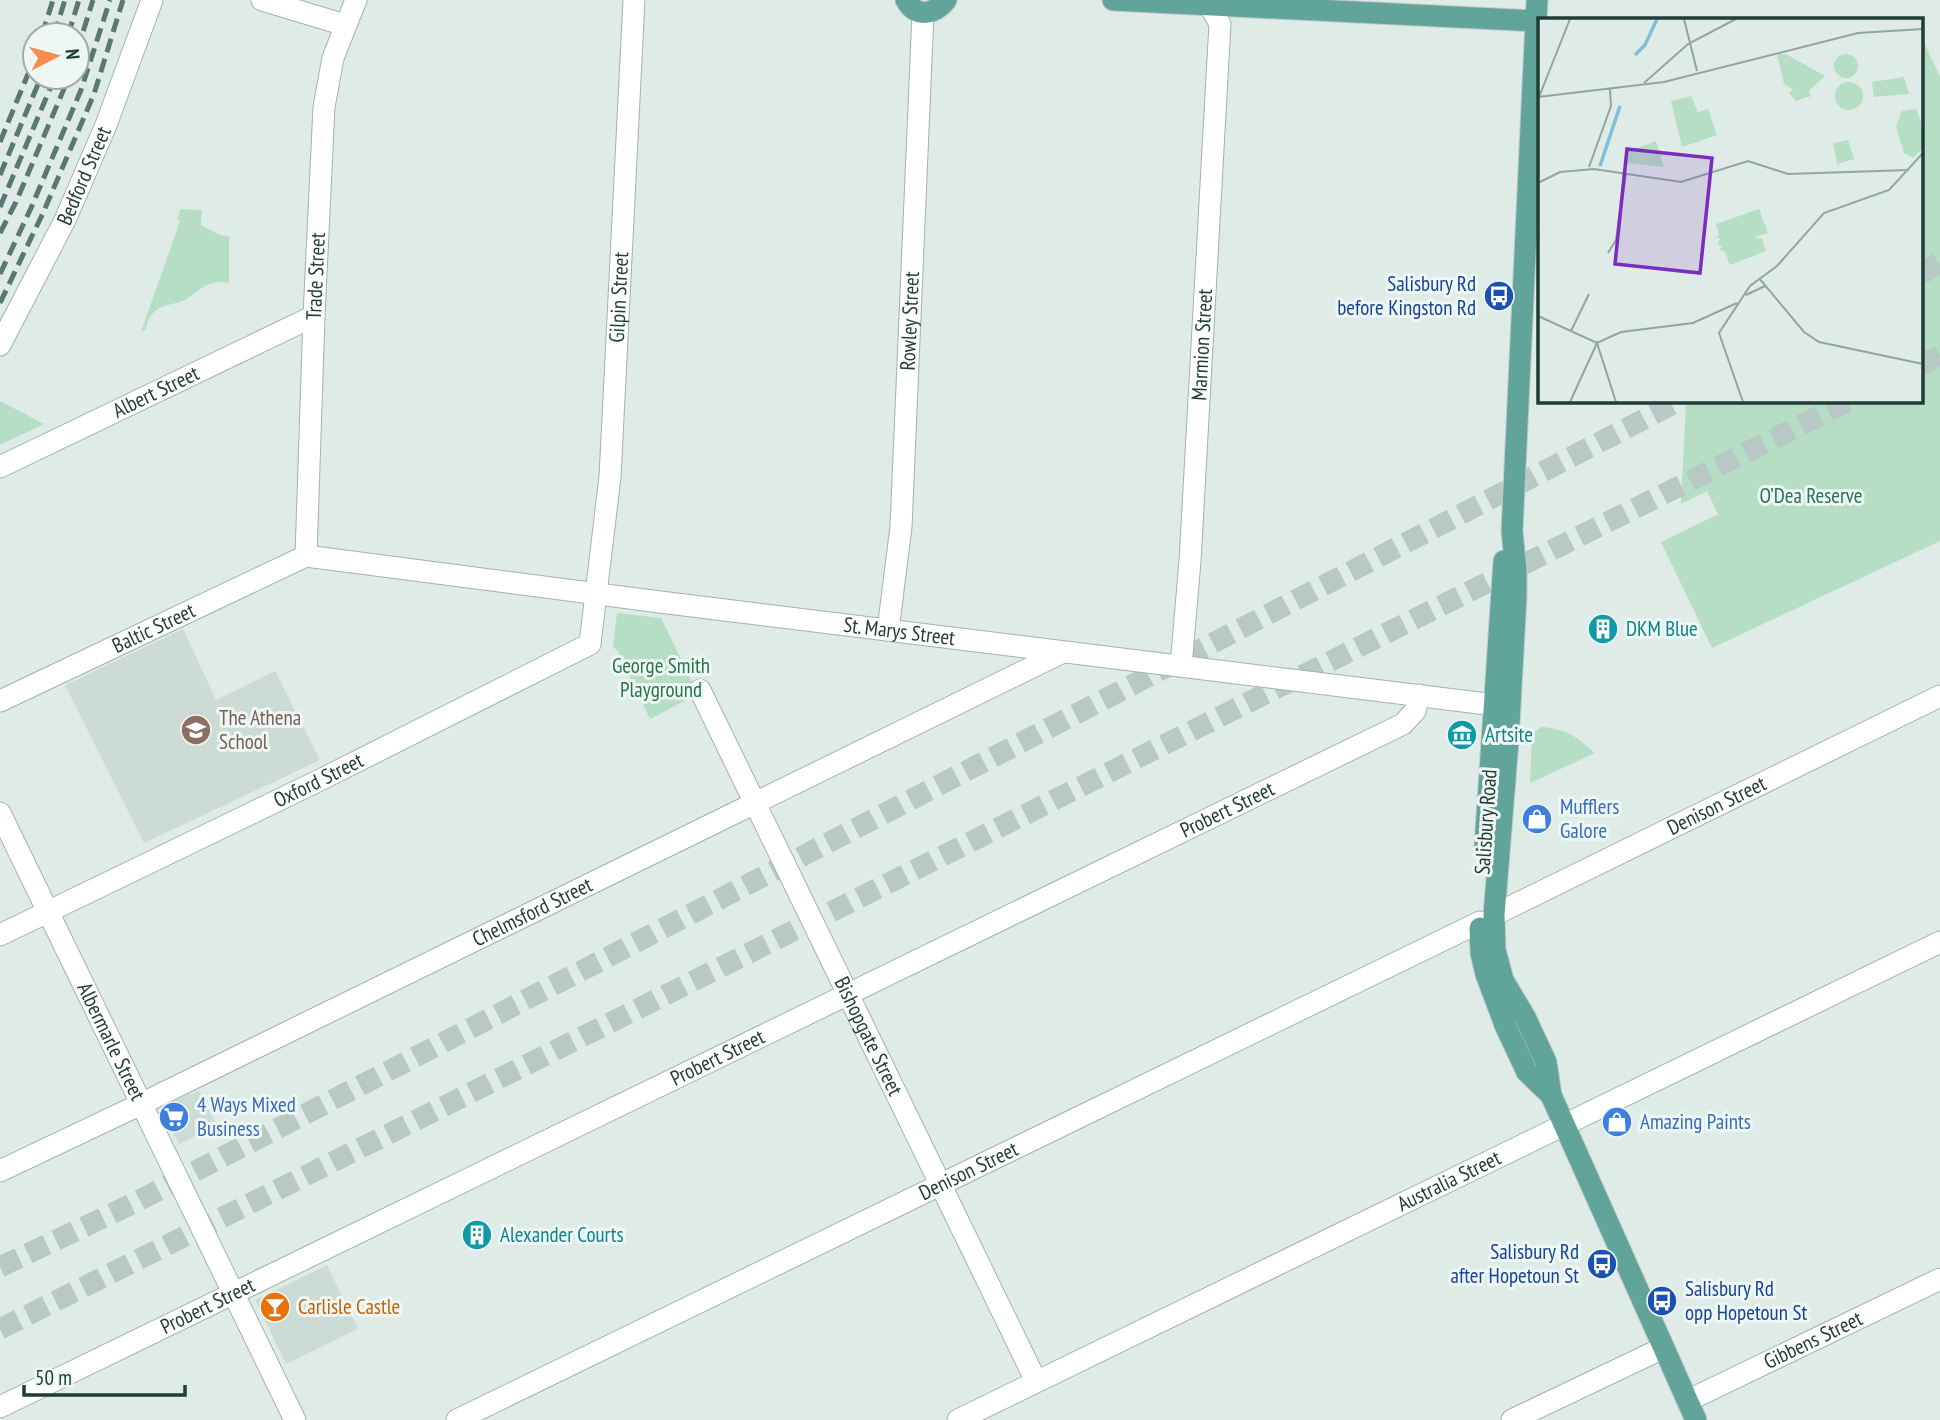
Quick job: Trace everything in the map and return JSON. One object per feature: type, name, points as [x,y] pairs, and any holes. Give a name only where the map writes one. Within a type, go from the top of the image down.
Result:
[{"type":"main road","points":[[914,6],[932,12],[946,0]]},
{"type":"main road","points":[[1113,0],[1215,15],[1235,8],[1537,10]]},
{"type":"main road","name":"Salisbury Road","points":[[1487,919],[1516,597],[1511,531],[1537,10]]},
{"type":"main road","name":"Salisbury Road","points":[[1511,531],[1502,569],[1487,919],[1503,980],[1525,1017],[1546,1062],[1551,1095],[1691,1410]]},
{"type":"street","name":"Bedford Street","points":[[0,345],[65,220],[106,125],[152,0]]},
{"type":"street","points":[[262,0],[345,25]]},
{"type":"street","name":"Trade Street","points":[[306,556],[313,316],[324,107],[333,58],[356,0]]},
{"type":"street","name":"Gilpin Street","points":[[596,594],[610,477],[634,0]]},
{"type":"street","name":"Rowley Street","points":[[888,630],[901,527],[914,6]]},
{"type":"street","name":"Marmion Street","points":[[1181,666],[1191,547],[1215,15]]},
{"type":"street","name":"Albert Street","points":[[0,467],[313,316]]},
{"type":"street","name":"St. Marys Street","points":[[306,556],[1495,705]]},
{"type":"street","name":"Baltic Street","points":[[0,701],[306,556]]},
{"type":"street","name":"Oxford Street","points":[[0,935],[320,780],[590,644],[596,594]]},
{"type":"street","name":"Chelmsford Street","points":[[0,1171],[1063,652]]},
{"type":"street","name":"Bishopgate Street","points":[[700,690],[1036,1381]]},
{"type":"street","name":"Probert Street","points":[[0,1407],[1403,724],[1415,711],[1419,695]]},
{"type":"street","name":"Denison Street","points":[[457,1420],[1940,696]]},
{"type":"street","name":"Albermarle Street","points":[[0,813],[295,1420]]},
{"type":"street","name":"Australia Street","points":[[958,1420],[1940,942]]},
{"type":"street","name":"Gibbens Street","points":[[1691,1410],[1940,1279]]},
{"type":"street","points":[[1512,1420],[1663,1348]]},
{"type":"shaded area","name":"The Athena School","points":[[183,629],[216,700],[275,671],[320,760],[144,843],[65,685]]},
{"type":"shaded area","points":[[199,1091],[217,1126],[179,1144],[166,1117],[171,1102]]},
{"type":"shaded area","points":[[327,1265],[358,1329],[286,1364],[255,1300]]},
{"type":"green space","name":"O’Dea Reserve","points":[[1923,40],[1940,77],[1940,541],[1712,648],[1661,542],[1718,514],[1707,491],[1681,504],[1686,402],[1923,402]]},
{"type":"green space","points":[[181,209],[202,210],[201,225],[220,235],[229,236],[229,283],[212,283],[182,301],[158,309],[153,313],[146,329],[141,332],[180,221],[177,219]]},
{"type":"green space","points":[[0,401],[44,424],[0,445]]},
{"type":"green space","name":"George Smith Playground","points":[[617,613],[661,618],[698,694],[650,719],[618,651],[613,647]]},
{"type":"green space","points":[[1542,727],[1571,735],[1595,753],[1530,783],[1532,733]]},
{"type":"tunnel","points":[[1923,273],[1940,262]]},
{"type":"tunnel","points":[[1923,364],[1940,355]]},
{"type":"tunnel","points":[[0,1267],[134,1203],[1677,402]]},
{"type":"tunnel","points":[[0,1329],[1847,402]]},
{"type":"railway","points":[[46,21],[53,0]]},
{"type":"railway","points":[[58,21],[65,0]]},
{"type":"railway","points":[[72,21],[79,0]]},
{"type":"railway","points":[[86,21],[93,0]]},
{"type":"railway","points":[[0,274],[81,90],[110,0]]},
{"type":"railway","points":[[0,303],[43,213],[94,94],[123,0]]},
{"type":"railway","points":[[0,142],[21,91]]},
{"type":"railway","points":[[0,175],[35,91]]},
{"type":"railway","points":[[0,207],[49,91]]},
{"type":"railway","points":[[0,233],[63,91]]},
{"type":"place","name":"Salisbury Rd before Kingston Rd","points":[[1499,296]]},
{"type":"place","name":"DKM Blue","points":[[1603,629]]},
{"type":"place","name":"The Athena School","points":[[196,730]]},
{"type":"place","name":"Artsite","points":[[1462,735]]},
{"type":"place","name":"Mufflers Galore","points":[[1537,819]]},
{"type":"place","name":"4 Ways Mixed Business","points":[[174,1117]]},
{"type":"place","name":"Amazing Paints","points":[[1617,1122]]},
{"type":"place","name":"Alexander Courts","points":[[477,1235]]},
{"type":"place","name":"Salisbury Rd after Hopetoun St","points":[[1602,1264]]},
{"type":"place","name":"Salisbury Rd opp Hopetoun St","points":[[1662,1301]]},
{"type":"place","name":"Carlisle Castle","points":[[275,1307]]}]
